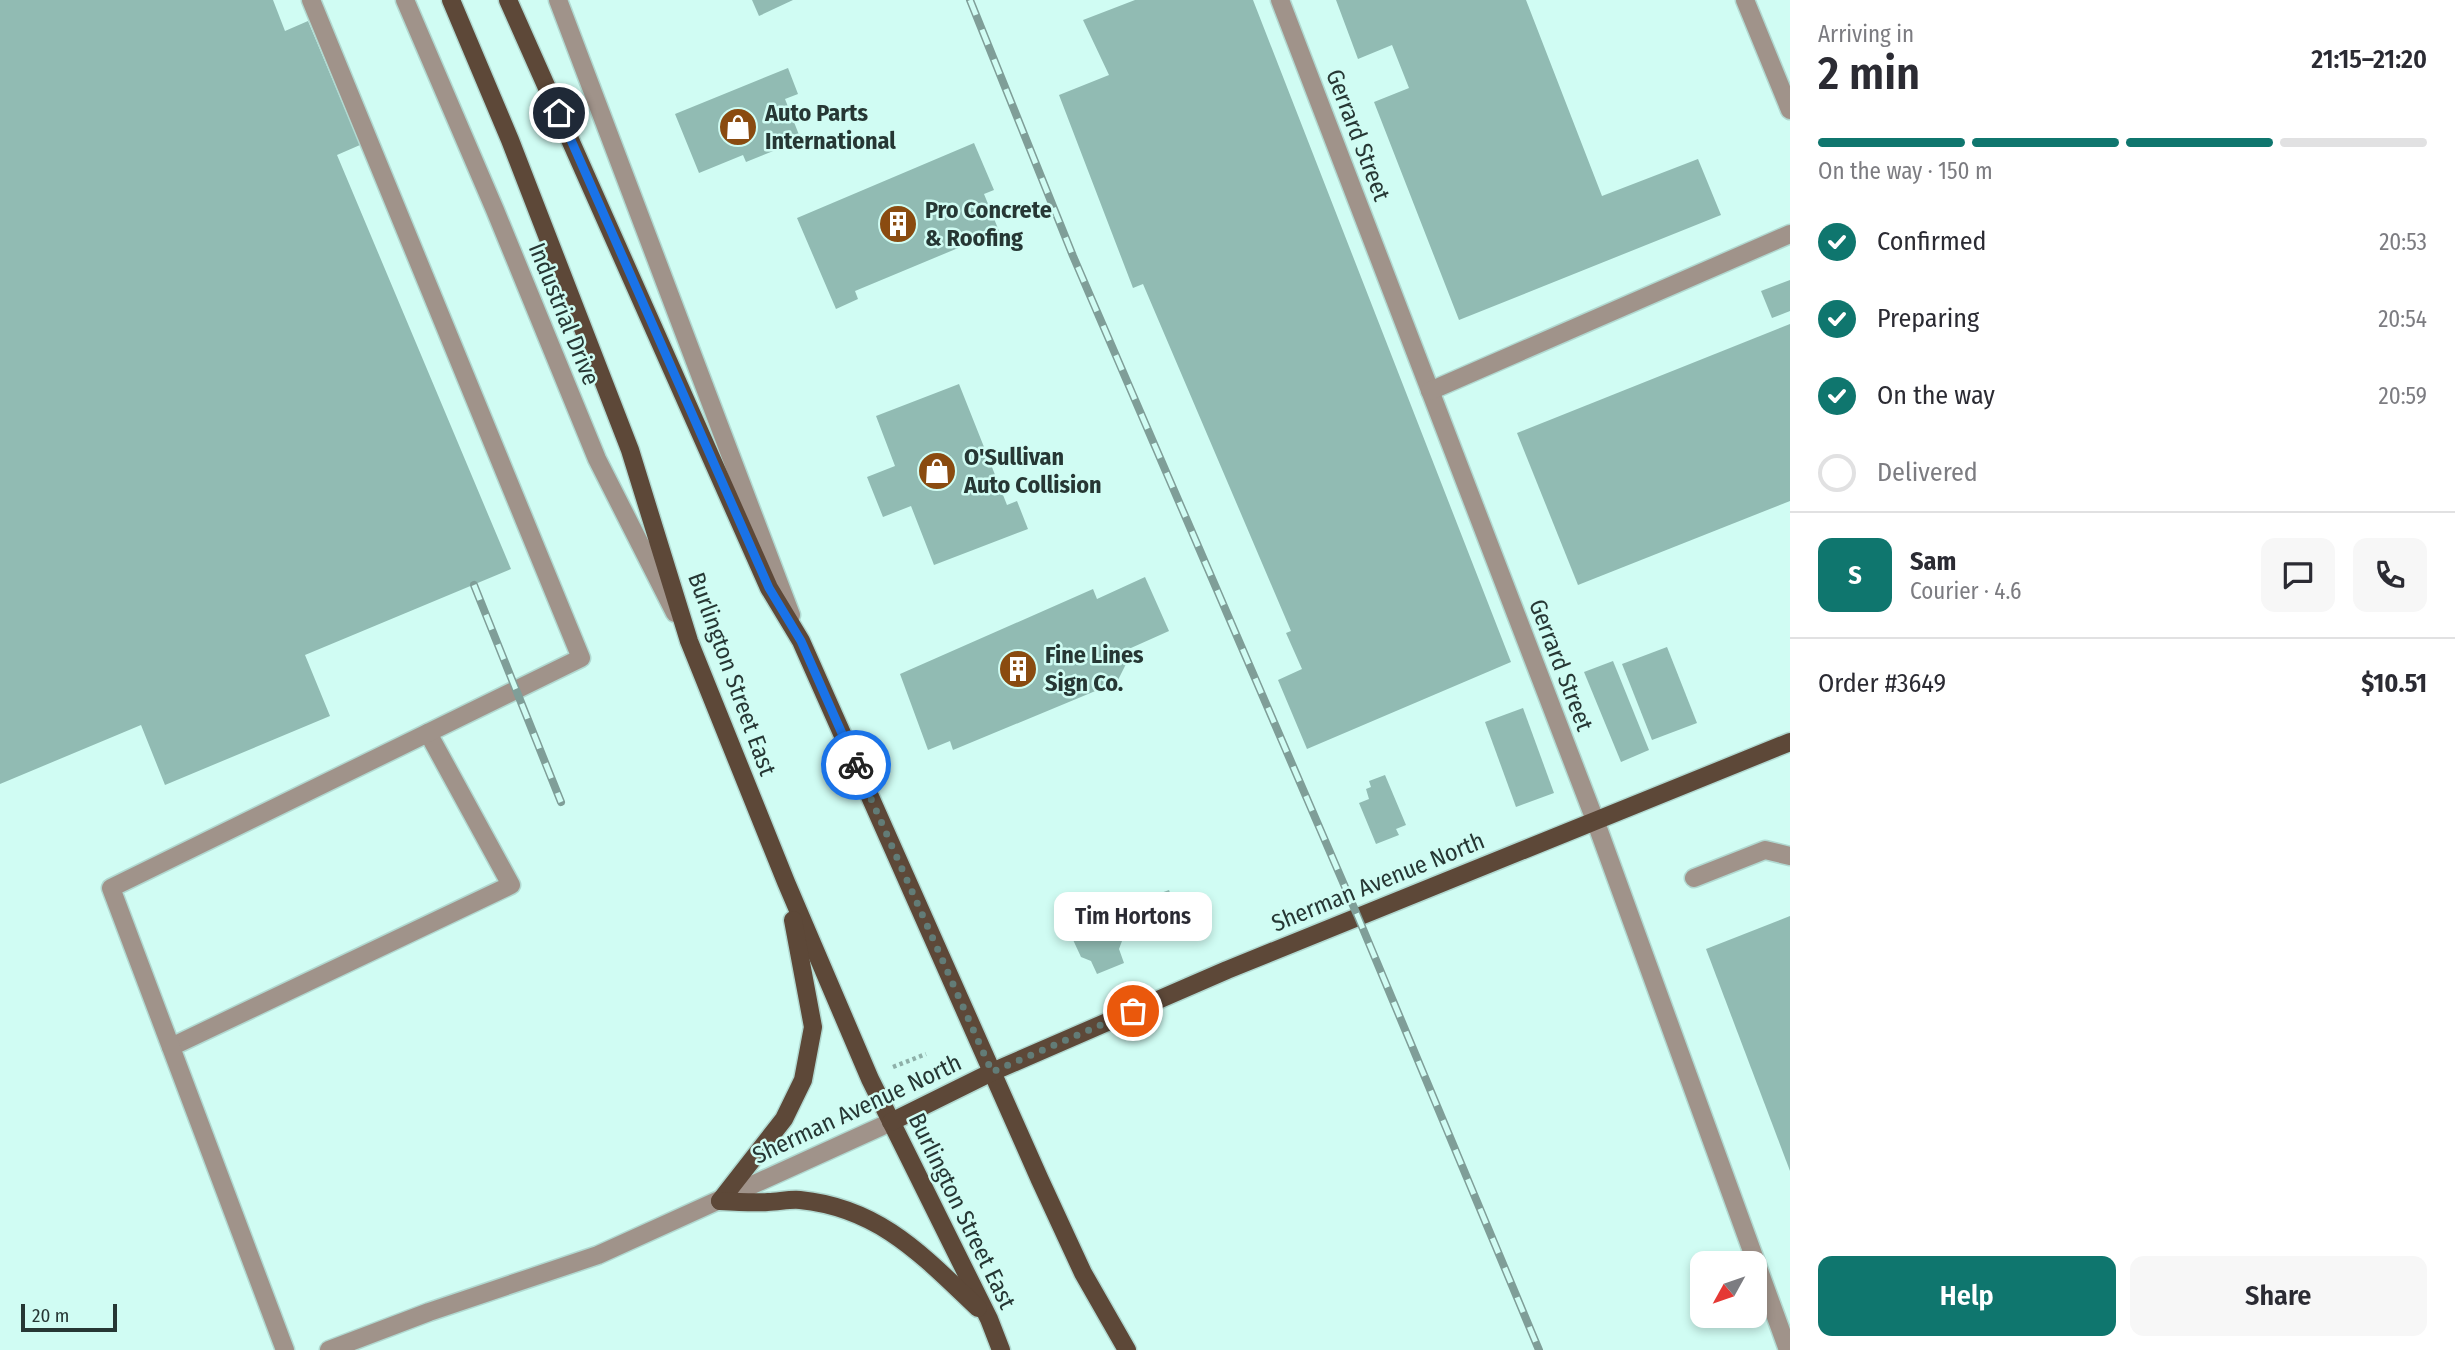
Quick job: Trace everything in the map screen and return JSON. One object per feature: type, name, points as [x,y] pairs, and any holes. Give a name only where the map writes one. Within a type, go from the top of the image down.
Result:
[{"type":"main road","name":"Burlington Street East","points":[[451,0],[510,140],[630,450],[689,641],[786,882],[870,1079],[989,1319],[1001,1350]]},
{"type":"main road","points":[[508,0],[769,588],[801,641],[1083,1273],[1127,1350]]},
{"type":"main road","name":"Sherman Avenue North","points":[[891,1122],[992,1072],[1227,970],[1790,742]]},
{"type":"main road","points":[[720,1201],[784,1119],[803,1080],[813,1027],[786,882]]},
{"type":"main road","points":[[720,1201],[799,1200],[849,1210],[913,1246],[989,1319]]},
{"type":"street","points":[[285,1350],[111,888],[581,658],[311,0]]},
{"type":"street","name":"Industrial Drive","points":[[405,0],[597,459],[689,641]]},
{"type":"street","points":[[558,0],[801,641]]},
{"type":"street","name":"Gerrard Street","points":[[1280,0],[1595,820],[1788,1350]]},
{"type":"street","points":[[1745,0],[1790,110]]},
{"type":"street","points":[[1430,391],[1790,234]]},
{"type":"street","points":[[171,1047],[512,885],[428,733]]},
{"type":"street","points":[[1694,877],[1765,850],[1790,856]]},
{"type":"street","name":"Sherman Avenue North","points":[[329,1350],[429,1312],[598,1255],[891,1122]]},
{"type":"path","points":[[893,1067],[926,1054]]},
{"type":"building","points":[[0,0],[273,0],[285,31],[308,21],[360,145],[337,155],[511,569],[305,655],[330,716],[165,785],[141,725],[0,784]]},
{"type":"building","points":[[752,0],[793,0],[759,16]]},
{"type":"building","points":[[1135,0],[1253,0],[1511,662],[1307,749],[1278,680],[1302,669],[1286,633],[1291,631],[1143,284],[1133,288],[1059,95],[1109,75],[1083,20]]},
{"type":"building","points":[[1336,0],[1526,0],[1602,196],[1698,159],[1721,215],[1459,320],[1374,102],[1409,88],[1392,45],[1358,59]]},
{"type":"building","name":"Auto Parts International","points":[[788,68],[798,94],[785,99],[801,140],[746,162],[743,155],[699,173],[675,114]]},
{"type":"building","name":"Pro Concrete & Roofing","points":[[974,143],[994,190],[984,194],[999,231],[855,291],[858,299],[836,309],[797,218]]},
{"type":"building","points":[[1790,280],[1790,311],[1772,318],[1761,291]]},
{"type":"building","points":[[1790,324],[1790,501],[1578,585],[1517,433]]},
{"type":"building","name":"O'Sullivan Auto Collision","points":[[959,384],[1007,505],[1017,501],[1028,529],[934,565],[911,506],[883,517],[867,477],[895,466],[876,416]]},
{"type":"building","name":"Fine Lines Sign Co.","points":[[1145,577],[1169,631],[1122,652],[1126,664],[1117,682],[953,750],[950,741],[928,750],[900,674],[1093,589],[1097,599]]},
{"type":"building","points":[[1667,647],[1697,723],[1652,740],[1622,664]]},
{"type":"building","points":[[1613,661],[1649,750],[1621,762],[1584,672]]},
{"type":"building","points":[[1523,708],[1554,793],[1516,807],[1485,722]]},
{"type":"building","points":[[1385,775],[1406,825],[1396,829],[1399,835],[1376,844],[1359,803],[1369,799],[1366,789],[1371,787],[1369,781]]},
{"type":"building","points":[[1169,890],[1173,901],[1159,907],[1160,911],[1138,920],[1143,933],[1122,941],[1119,949],[1124,963],[1097,974],[1091,961],[1081,957],[1068,929],[1074,922],[1068,907],[1096,896],[1100,908],[1109,912]]},
{"type":"building","points":[[1790,916],[1790,1171],[1706,949]]},
{"type":"railway","points":[[970,0],[1073,256],[1358,917],[1539,1350]]},
{"type":"railway","points":[[474,585],[561,802]]},
{"type":"way so far","points":[[856,765],[992,1072],[1133,1011]]},
{"type":"place","name":"Auto Parts International","points":[[738,127]]},
{"type":"place","name":"Pro Concrete & Roofing","points":[[898,224]]},
{"type":"place","name":"O'Sullivan Auto Collision","points":[[937,471]]},
{"type":"place","name":"Fine Lines Sign Co.","points":[[1018,669]]},
{"type":"place","name":"Tim Hortons","points":[[1133,1011]]},
{"type":"route","points":[[559,113],[769,588],[801,641],[856,765]]}]
